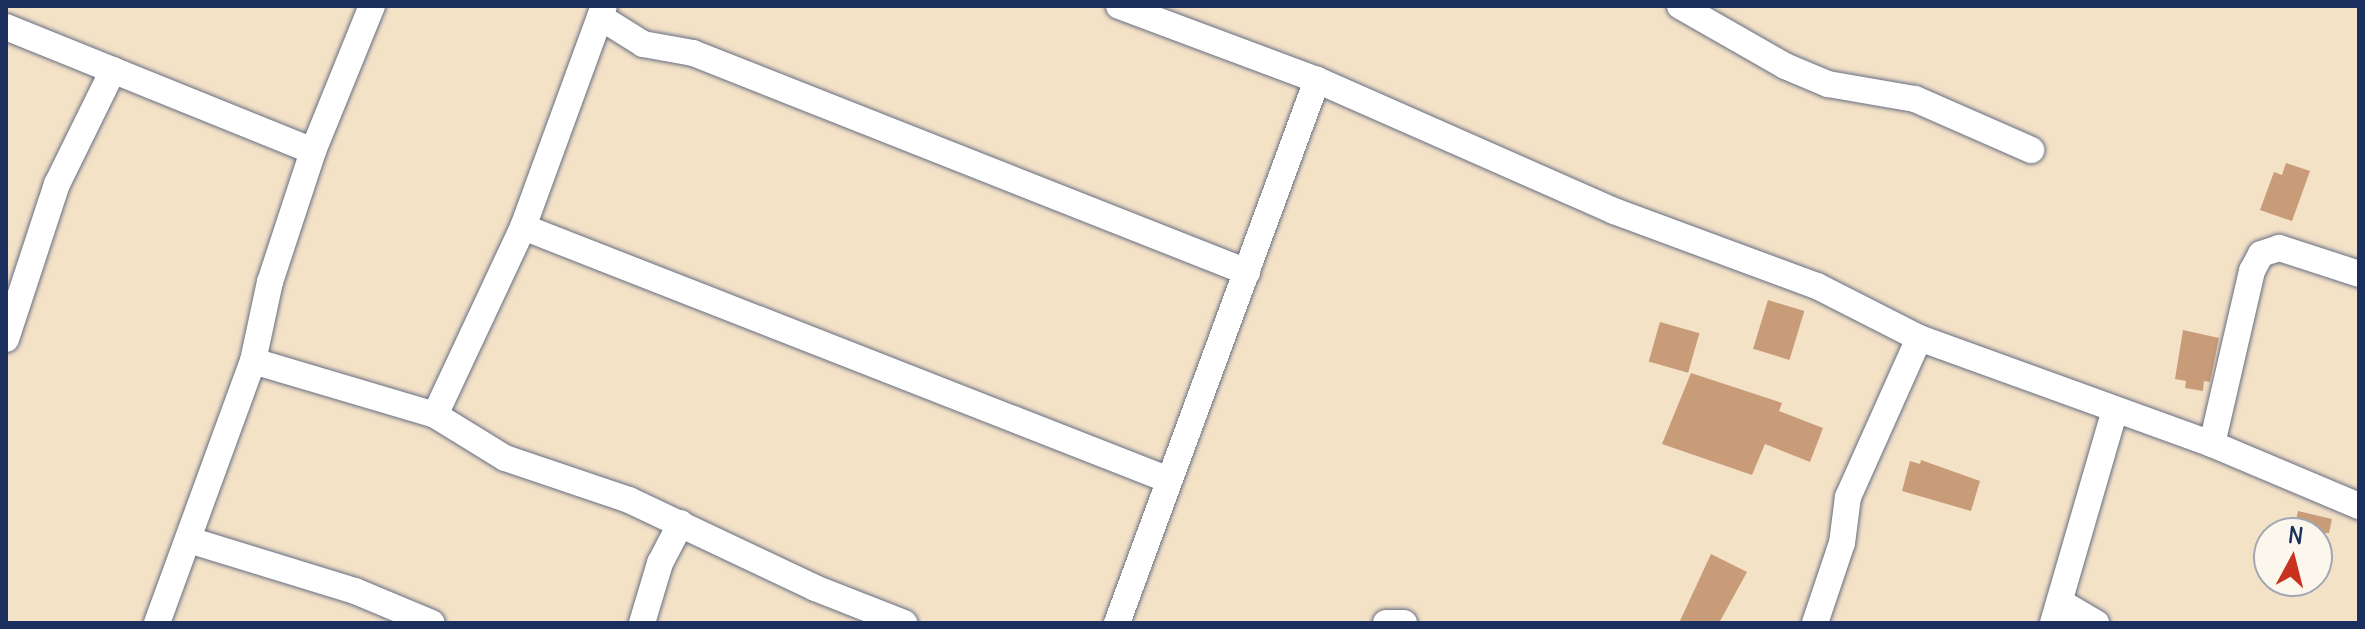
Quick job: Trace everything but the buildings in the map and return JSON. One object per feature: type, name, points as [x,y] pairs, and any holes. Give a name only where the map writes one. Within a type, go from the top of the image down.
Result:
[{"type":"street","points":[[157,623],[253,361],[270,282],[313,151],[372,6]]},
{"type":"street","points":[[1119,6],[1317,80],[1614,211],[1817,286],[1919,338],[2212,444],[2359,506]]},
{"type":"street","points":[[1680,6],[1800,72],[1828,84],[1915,99],[2031,150]]},
{"type":"street","points":[[435,415],[523,227],[602,12],[643,44],[693,53],[1247,272]]},
{"type":"street","points":[[6,27],[313,151]]},
{"type":"street","points":[[6,339],[57,184],[113,70]]},
{"type":"street","points":[[1117,623],[1317,80]]},
{"type":"street","points":[[523,227],[1169,480]]},
{"type":"street","points":[[2212,444],[2252,271],[2261,254],[2279,248],[2359,274]]},
{"type":"street","points":[[1815,623],[1842,543],[1848,497],[1919,338]]},
{"type":"street","points":[[253,361],[435,415],[505,458],[681,523],[861,615],[904,623]]},
{"type":"street","points":[[2096,623],[2056,613],[2115,410]]},
{"type":"street","points":[[642,623],[660,563],[681,523]]},
{"type":"street","points":[[189,540],[355,591],[432,623]]},
{"type":"street","points":[[1386,623],[1404,623]]}]
